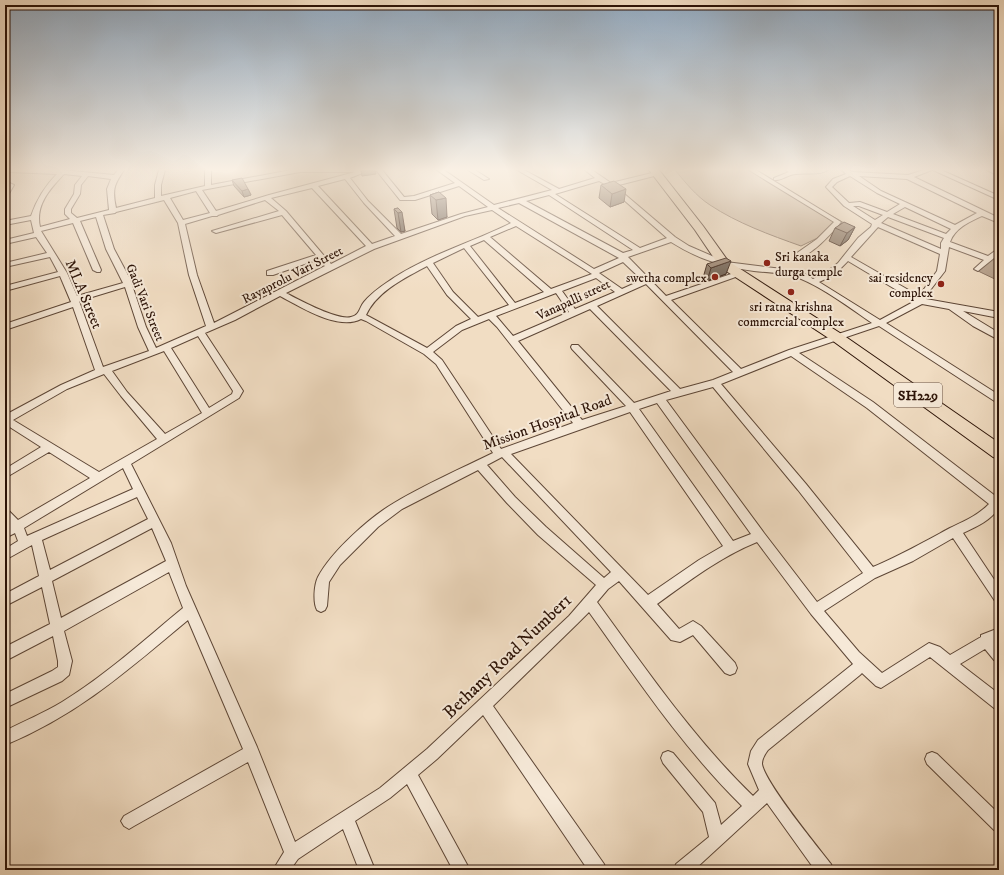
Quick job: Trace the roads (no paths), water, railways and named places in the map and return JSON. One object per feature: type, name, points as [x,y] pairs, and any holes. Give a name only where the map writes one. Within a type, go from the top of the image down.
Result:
[{"type":"main road","name":"SH229","points":[[686,211],[724,264],[838,338],[999,452]]},
{"type":"street","points":[[36,211],[34,217],[37,232]]},
{"type":"street","points":[[68,211],[68,214],[76,221],[97,270]]},
{"type":"street","points":[[5,242],[76,221],[117,211]]},
{"type":"street","points":[[174,211],[181,223],[193,275],[212,327]]},
{"type":"street","points":[[212,211],[215,215]]},
{"type":"street","points":[[181,223],[227,211]]},
{"type":"street","points":[[337,211],[370,248]]},
{"type":"street","points":[[375,211],[400,237]]},
{"type":"street","name":"Rayaprolu Vari Street","points":[[5,418],[64,387],[154,352],[212,327],[330,266],[370,248],[463,215],[479,211]]},
{"type":"street","points":[[361,316],[366,305],[389,284],[429,262],[516,222],[500,211]]},
{"type":"street","points":[[539,211],[624,257],[739,373]]},
{"type":"street","points":[[581,211],[637,250]]},
{"type":"street","points":[[640,211],[686,248],[724,264],[782,271],[802,276],[880,323],[999,400]]},
{"type":"street","points":[[800,255],[820,242],[838,222],[820,211]]},
{"type":"street","points":[[856,211],[875,224],[944,253]]},
{"type":"street","points":[[879,211],[989,259]]},
{"type":"street","points":[[813,282],[831,273],[848,258],[861,240],[874,228],[875,224],[893,211]]},
{"type":"street","points":[[919,211],[955,228]]},
{"type":"street","points":[[978,211],[999,221]]},
{"type":"street","points":[[216,231],[284,212],[330,266]]},
{"type":"street","points":[[921,301],[924,294],[941,271],[946,240],[955,228],[982,213]]},
{"type":"street","points":[[5,214],[5,223],[34,217]]},
{"type":"street","name":"Gadi Vari Street","points":[[99,216],[110,249],[128,284],[142,327],[154,352]]},
{"type":"street","name":"Vanapalli street","points":[[516,222],[595,273],[621,292]]},
{"type":"street","name":"MLA Street","points":[[37,232],[63,273],[103,371],[164,440]]},
{"type":"street","points":[[485,237],[553,290],[573,312]]},
{"type":"street","points":[[427,352],[459,328],[595,273],[637,250],[672,238]]},
{"type":"street","points":[[466,246],[513,305]]},
{"type":"street","points":[[978,269],[999,250]]},
{"type":"street","points":[[5,265],[51,254]]},
{"type":"street","points":[[270,273],[321,256]]},
{"type":"street","points":[[848,258],[921,301],[999,315]]},
{"type":"street","points":[[429,262],[440,282],[460,305],[477,320]]},
{"type":"street","points":[[5,289],[63,273]]},
{"type":"street","points":[[664,299],[740,274]]},
{"type":"street","points":[[621,292],[647,281]]},
{"type":"street","points":[[5,327],[128,284]]},
{"type":"street","name":"Vanapalli street","points":[[512,340],[621,292]]},
{"type":"street","points":[[280,293],[323,313],[344,320],[352,320],[361,316],[369,319],[427,352],[439,362],[502,454],[620,573],[676,635],[680,636],[693,627],[730,668]]},
{"type":"street","name":"Mission Hospital Road","points":[[321,606],[323,580],[336,561],[374,522],[398,506],[479,464],[580,425],[659,398],[715,383],[792,352],[880,323],[921,301]]},
{"type":"street","points":[[591,305],[678,393]]},
{"type":"street","points":[[952,307],[976,324],[999,337]]},
{"type":"street","points":[[490,315],[500,325],[580,425]]},
{"type":"street","points":[[5,533],[236,396],[238,391],[200,332]]},
{"type":"street","points":[[166,347],[208,414]]},
{"type":"street","points":[[575,348],[613,385],[632,407],[681,474],[702,508],[731,548]]},
{"type":"street","points":[[792,352],[852,392],[994,501],[994,506],[985,516],[974,523],[955,531],[909,557],[871,574],[815,610]]},
{"type":"street","points":[[715,383],[802,487],[871,574]]},
{"type":"street","points":[[659,398],[704,458],[759,536],[815,610],[864,666],[880,681],[928,650],[935,652],[999,703]]},
{"type":"street","points":[[5,418],[99,478]]},
{"type":"street","points":[[5,474],[49,447]]},
{"type":"street","points":[[125,461],[155,521],[191,610],[252,752],[292,853],[281,870]]},
{"type":"street","points":[[479,464],[511,500],[542,531],[604,585]]},
{"type":"street","points":[[5,555],[31,540],[139,491]]},
{"type":"street","points":[[5,514],[31,540],[46,579],[65,660],[64,670],[57,676],[5,701]]},
{"type":"street","points":[[5,600],[155,521]]},
{"type":"street","points":[[955,531],[999,597]]},
{"type":"street","points":[[648,603],[703,564],[731,548],[759,536]]},
{"type":"street","points":[[5,654],[58,627],[172,564]]},
{"type":"street","name":"Bethany Road Number1","points":[[292,853],[384,793],[432,754],[572,620],[604,585],[620,573]]},
{"type":"street","points":[[589,602],[677,723],[726,780],[753,806]]},
{"type":"street","points":[[5,738],[32,726],[68,705],[107,678],[191,610]]},
{"type":"street","points":[[949,664],[986,640],[999,634]]},
{"type":"street","points":[[986,640],[999,654]]},
{"type":"street","points":[[825,870],[762,783],[755,765],[757,754],[764,745],[855,670],[864,666]]},
{"type":"street","points":[[483,704],[598,870]]},
{"type":"street","points":[[129,821],[252,752]]},
{"type":"street","points":[[668,758],[710,808],[717,840]]},
{"type":"street","points":[[932,759],[999,824]]},
{"type":"street","points":[[409,773],[462,870]]},
{"type":"street","points":[[682,870],[717,840],[768,792]]},
{"type":"street","points":[[346,818],[367,870]]},
{"type":"place","name":"Sri kanaka durga temple","points":[[767,263]]},
{"type":"place","name":"swetha complex","points":[[715,277]]},
{"type":"place","name":"sai residency complex","points":[[941,284]]},
{"type":"place","name":"sri ratna krishna commercial complex","points":[[791,292]]}]
